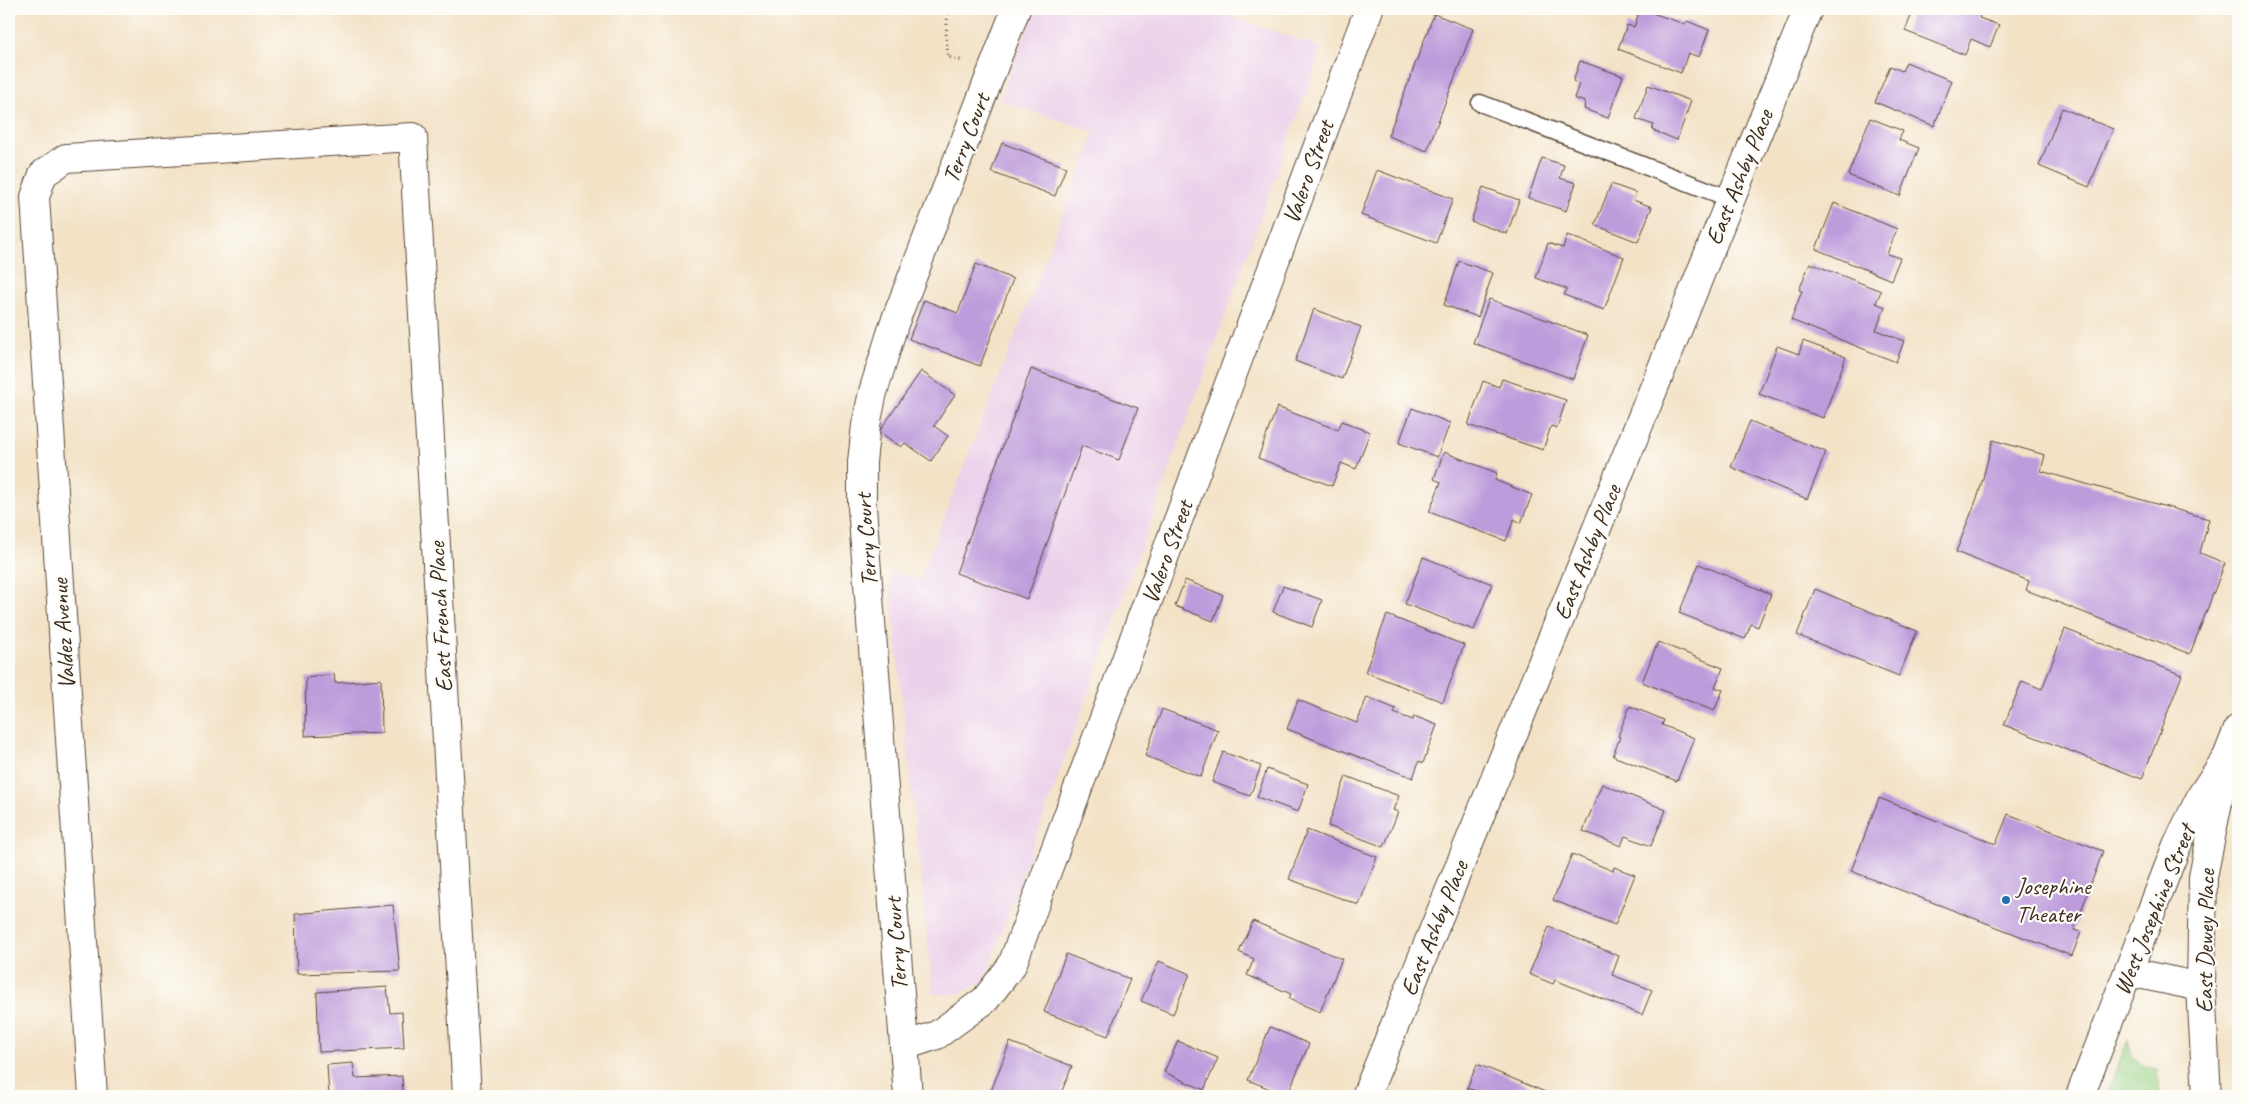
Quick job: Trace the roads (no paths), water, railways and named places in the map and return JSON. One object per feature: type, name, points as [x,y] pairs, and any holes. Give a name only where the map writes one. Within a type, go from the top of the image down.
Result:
[{"type":"street","name":"Terry Court","points":[[908,1096],[862,507],[862,462],[873,392],[894,324],[1016,9]]},
{"type":"street","name":"Valero Street","points":[[904,1046],[937,1035],[985,1000],[1012,965],[1369,9]]},
{"type":"street","name":"East Ashby Place","points":[[1366,1096],[1808,9]]},
{"type":"street","name":"Valdez Avenue","points":[[93,1096],[35,197],[43,174],[66,158],[413,137]]},
{"type":"street","name":"East French Place","points":[[413,137],[467,1096]]},
{"type":"street","name":"West Josephine Street","points":[[2080,1096],[2177,845],[2201,796],[2227,757],[2238,729]]},
{"type":"street","name":"East Dewey Place","points":[[2207,1096],[2201,987],[2203,877],[2227,757]]},
{"type":"street","points":[[2128,972],[2201,987]]},
{"type":"lane","points":[[1480,103],[1731,199]]},
{"type":"place","name":"Josephine Theater","points":[[2006,900]]}]
